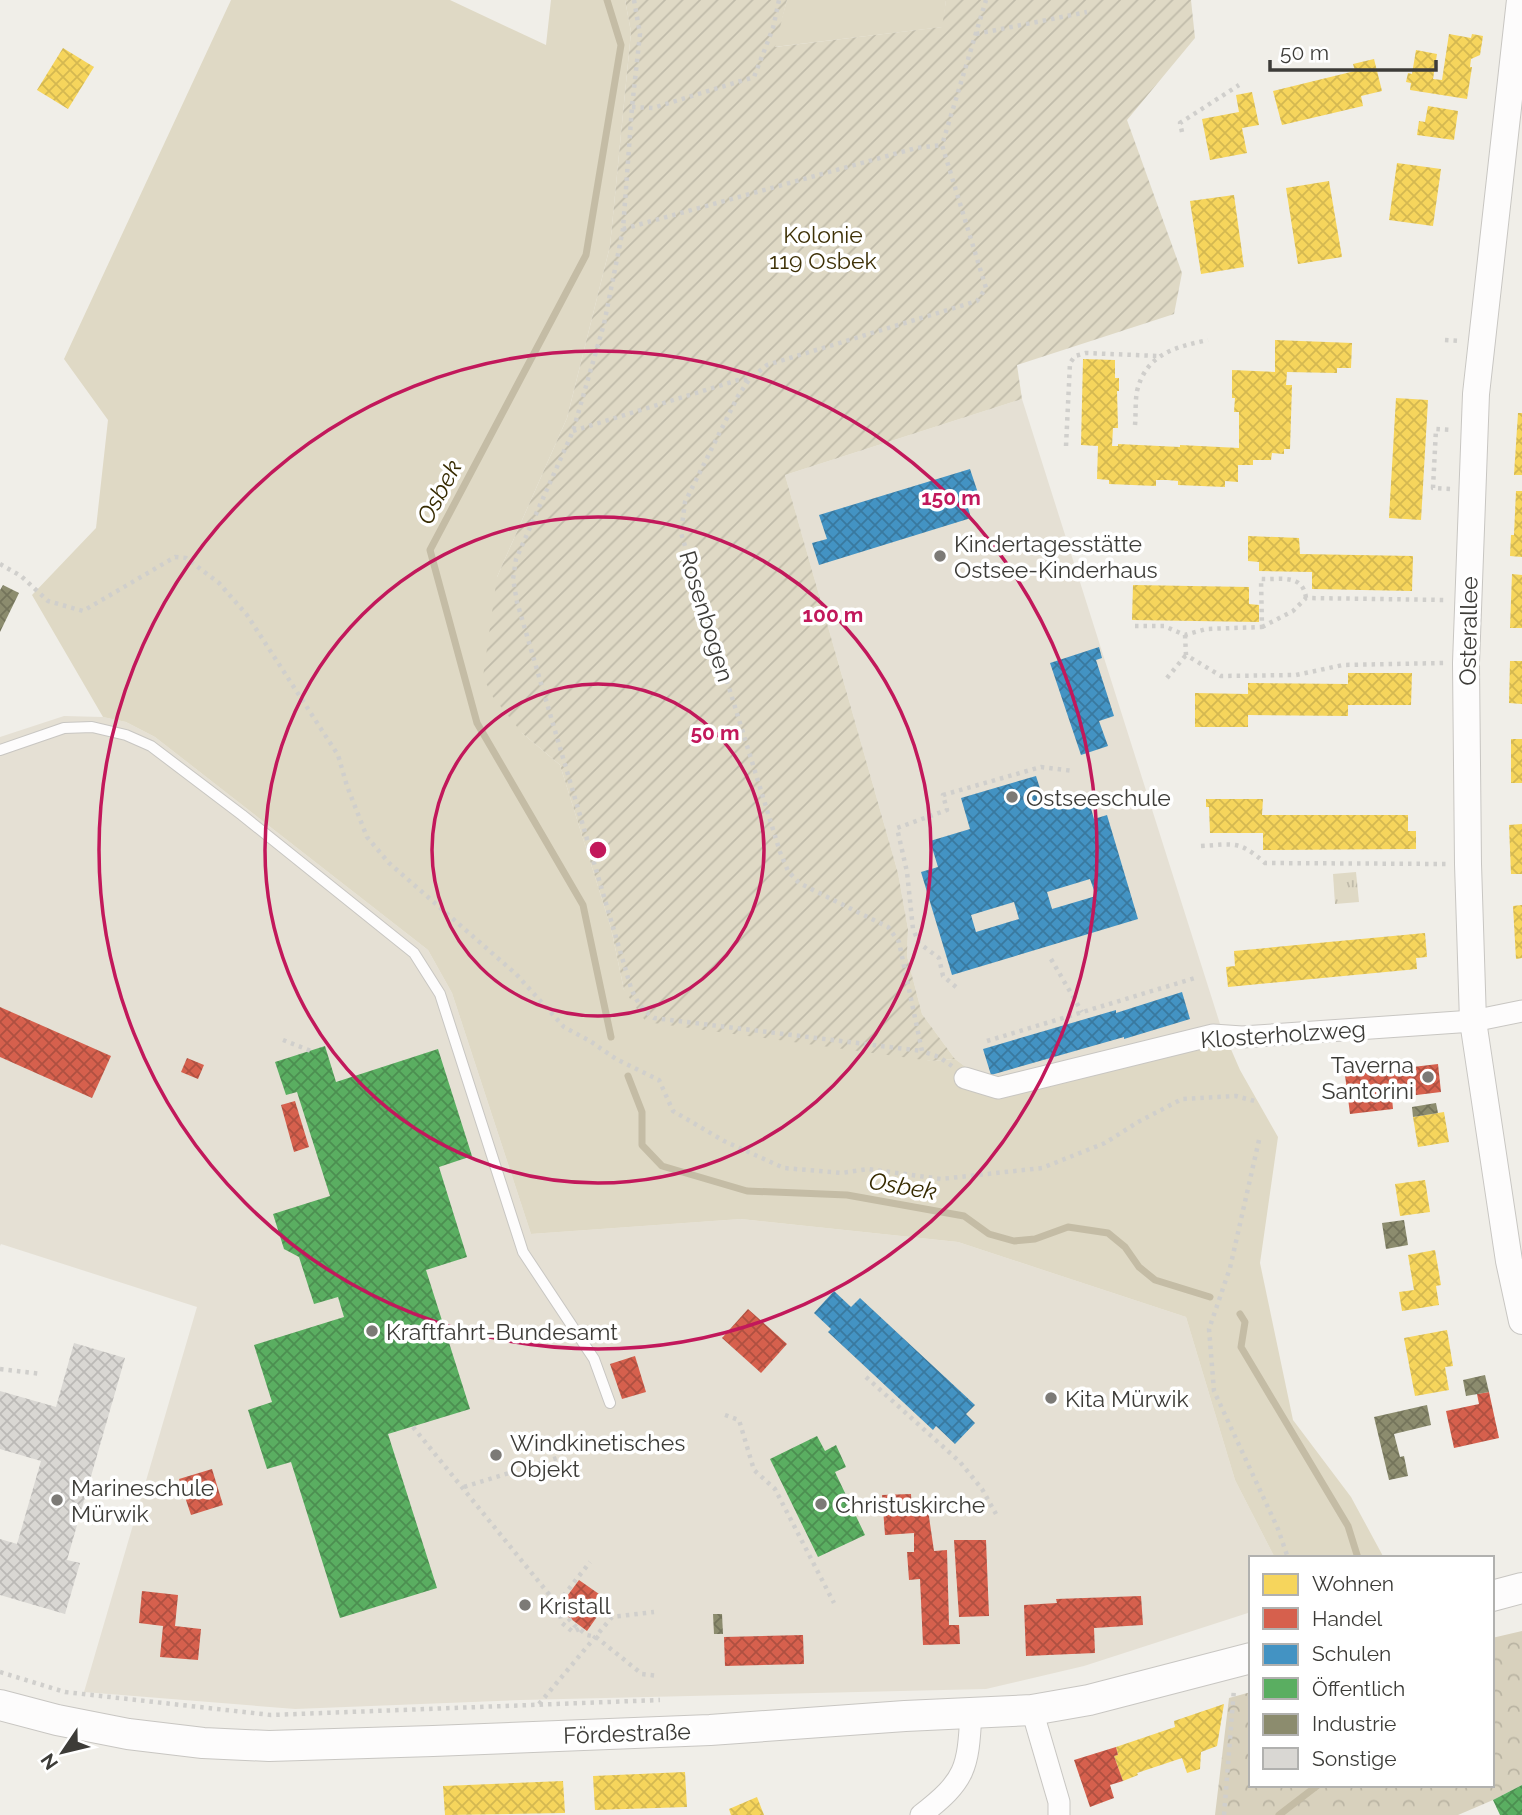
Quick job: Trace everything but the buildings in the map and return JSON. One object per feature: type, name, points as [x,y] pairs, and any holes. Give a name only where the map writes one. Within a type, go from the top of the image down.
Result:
[{"type":"main road","points":[[1494,1595],[1522,1588]]},
{"type":"main road","name":"Fördestraße","points":[[0,1705],[128,1734],[203,1743],[269,1746],[433,1741],[710,1730],[1032,1710],[1089,1700],[1243,1661]]},
{"type":"street","name":"Osterallee","points":[[1520,0],[1476,394],[1466,663],[1473,1021],[1515,1259],[1522,1321]]},
{"type":"street","name":"Klosterholzweg","points":[[965,1078],[998,1088],[1213,1035],[1242,1037],[1473,1021],[1522,1012]]},
{"type":"street","points":[[1032,1710],[1059,1802],[1059,1815]]},
{"type":"street","points":[[921,1815],[946,1795],[963,1772],[969,1750],[971,1713]]},
{"type":"lane","points":[[0,750],[64,728],[92,727],[125,735],[151,746],[414,953],[440,994],[523,1252],[594,1359],[610,1403]]},
{"type":"path","points":[[634,0],[640,34],[623,229],[604,324],[573,431],[516,559],[513,579],[521,615],[637,1002],[644,1012],[654,1018],[922,1051],[939,1057],[965,1078]]},
{"type":"path","points":[[632,107],[653,108],[754,77],[773,29],[779,0]]},
{"type":"path","points":[[623,229],[916,148],[942,145],[986,0]]},
{"type":"path","points":[[976,34],[1087,12]]},
{"type":"path","points":[[1182,132],[1180,123],[1239,85]]},
{"type":"path","name":"Rosenbogen","points":[[922,1051],[899,942],[888,927],[799,883],[788,871],[681,533],[685,502],[748,380],[767,365],[977,301],[986,288],[942,145]]},
{"type":"path","points":[[1135,425],[1136,393],[1143,373],[1159,356],[1178,346],[1208,340]]},
{"type":"path","points":[[1066,446],[1070,363],[1075,356],[1086,353],[1159,356]]},
{"type":"path","points":[[573,431],[738,380],[748,380]]},
{"type":"path","points":[[1433,488],[1436,429],[1474,431]]},
{"type":"path","points":[[0,564],[21,576],[48,601],[83,611],[175,557],[186,558],[219,583],[247,615],[338,755],[367,837],[389,863],[516,974],[564,1027],[616,1059],[659,1080],[673,1111],[724,1141],[784,1168],[842,1173],[868,1170],[941,1179],[1042,1168],[1105,1143],[1182,1099],[1236,1096],[1258,1102]]},
{"type":"path","points":[[1262,627],[1261,579],[1295,580],[1305,589],[1306,598]]},
{"type":"path","points":[[1135,626],[1164,626],[1185,635],[1206,629],[1262,627],[1293,611],[1306,598],[1468,600]]},
{"type":"path","points":[[1167,678],[1186,655],[1185,635]]},
{"type":"path","points":[[1186,655],[1222,676],[1296,675],[1343,665],[1466,663]]},
{"type":"path","points":[[956,987],[943,976],[939,958],[919,943],[913,929],[907,872],[897,828],[947,810],[943,795],[1041,767],[1073,771]]},
{"type":"path","points":[[1201,846],[1238,844],[1251,850],[1265,863],[1468,864]]},
{"type":"path","points":[[1051,959],[1082,1012]]},
{"type":"path","points":[[987,1041],[1195,978]]},
{"type":"path","points":[[283,1040],[311,1051]]},
{"type":"path","points":[[1259,1140],[1230,1268],[1209,1329],[1214,1391],[1278,1529],[1287,1556]]},
{"type":"path","points":[[0,1369],[42,1374]]},
{"type":"path","points":[[866,1377],[960,1462],[982,1489],[996,1514]]},
{"type":"path","points":[[725,1415],[739,1419],[754,1470],[775,1489],[834,1603]]},
{"type":"path","points":[[413,1427],[574,1625],[587,1635],[596,1637],[642,1674],[659,1676]]},
{"type":"path","points":[[464,1488],[557,1458]]},
{"type":"path","points":[[556,1604],[590,1562]]},
{"type":"path","points":[[538,1705],[612,1616],[654,1612]]},
{"type":"path","points":[[1224,1815],[1233,1715],[1243,1661]]},
{"type":"path","points":[[0,1672],[65,1692],[271,1715],[660,1700]]},
{"type":"shaded area","name":"Ostseeschule","points":[[1022,399],[1220,1024],[986,1082],[955,1059],[922,1014],[907,956],[908,929],[898,873],[785,475]]},
{"type":"shaded area","points":[[64,716],[103,717],[126,722],[155,737],[428,950],[452,993],[531,1234],[741,1219],[958,1242],[1186,1317],[1235,1480],[1274,1556],[1249,1556],[1249,1613],[1084,1666],[986,1689],[521,1700],[295,1709],[84,1692],[197,1307],[1,1244],[0,1246],[0,737]]},
{"type":"green space","points":[[231,0],[450,0],[546,45],[551,0],[625,0],[631,32],[610,246],[567,418],[497,577],[522,733],[560,765],[611,928],[624,990],[931,1061],[955,1059],[986,1082],[1220,1024],[1240,1070],[1278,1137],[1260,1263],[1293,1420],[1351,1497],[1383,1556],[1274,1556],[1235,1480],[1186,1317],[958,1242],[741,1219],[531,1234],[452,993],[428,950],[155,737],[126,722],[103,717],[32,595],[96,528],[108,420],[64,359]]},
{"type":"green space","name":"Kolonie 119 Osbek","points":[[625,0],[787,0],[775,47],[942,27],[946,0],[1191,0],[1195,38],[1127,120],[1182,273],[1174,314],[1017,365],[1022,399],[785,475],[898,873],[908,929],[907,956],[922,1014],[955,1059],[931,1061],[646,1022],[624,990],[611,928],[560,765],[522,733],[493,697],[483,677],[497,577],[567,418],[610,246],[631,32]]},
{"type":"green space","points":[[787,0],[946,0],[943,27],[774,47]]},
{"type":"green space","points":[[1356,872],[1359,902],[1335,904],[1333,874]]},
{"type":"green space","points":[[1522,1631],[1522,1785],[1458,1815],[1215,1815],[1229,1698],[1249,1693],[1249,1787],[1494,1787],[1494,1638]]},
{"type":"waterway","name":"Osbek","points":[[607,0],[621,45],[586,255],[430,550],[477,723],[583,905],[611,1037]]},
{"type":"waterway","name":"Osbek","points":[[628,1076],[642,1112],[642,1145],[662,1166],[747,1191],[847,1195],[964,1216],[989,1234],[1014,1241],[1035,1239],[1068,1227],[1108,1233],[1125,1247],[1139,1267],[1155,1280],[1210,1297]]},
{"type":"waterway","name":"Osbek","points":[[1240,1314],[1245,1322],[1241,1347],[1348,1526],[1357,1556]]},
{"type":"waterway","name":"Osbek","points":[[1279,1815],[1315,1787]]},
{"type":"place","name":"Kindertagesstätte Ostsee-Kinderhaus","points":[[940,556]]},
{"type":"place","name":"Ostseeschule","points":[[1012,797]]},
{"type":"place","name":"Taverna Santorini","points":[[1428,1077]]},
{"type":"place","name":"Kraftfahrt-Bundesamt","points":[[372,1331]]},
{"type":"place","name":"Kita Mürwik","points":[[1051,1398]]},
{"type":"place","name":"Windkinetisches Objekt","points":[[496,1455]]},
{"type":"place","name":"Marineschule Mürwik","points":[[57,1500]]},
{"type":"place","name":"Christuskirche","points":[[821,1504]]},
{"type":"place","name":"Kristall","points":[[525,1605]]}]
